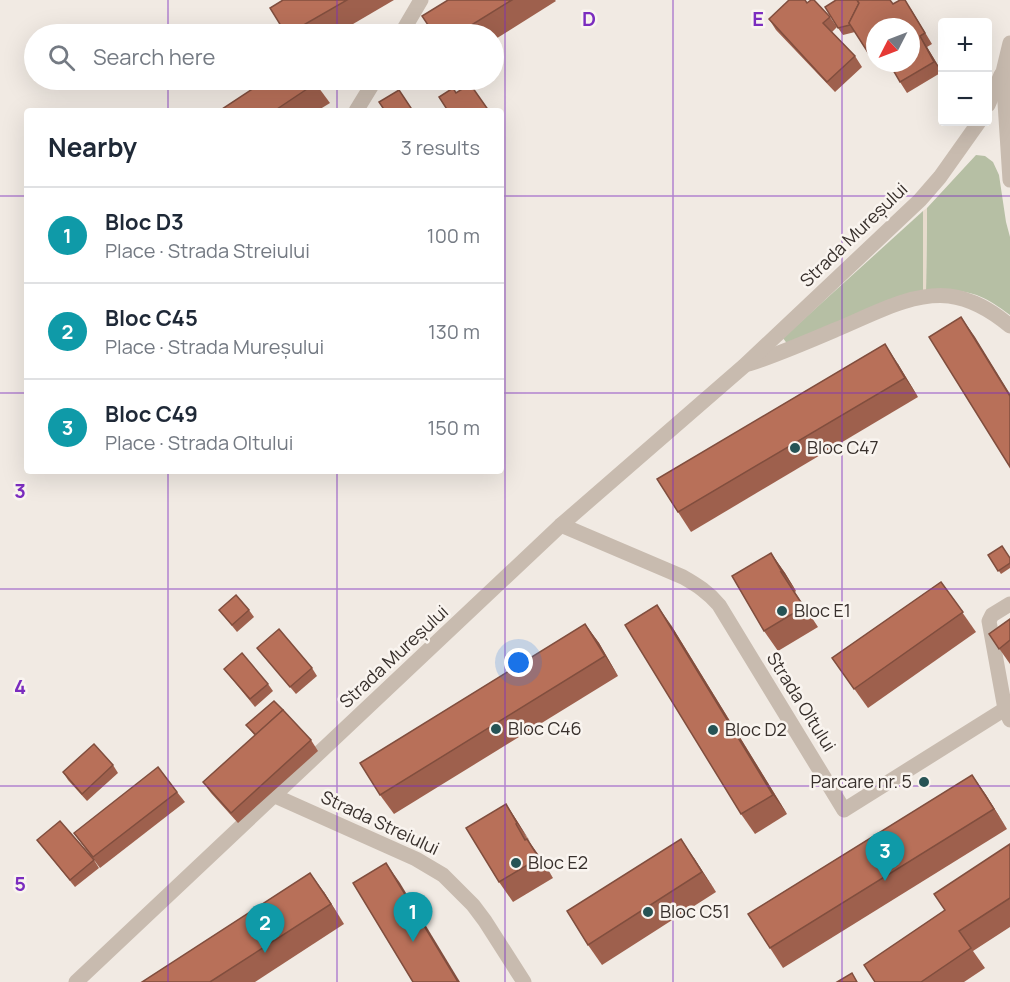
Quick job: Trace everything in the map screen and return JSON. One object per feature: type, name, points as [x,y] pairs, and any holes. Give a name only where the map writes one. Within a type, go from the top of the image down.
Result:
[{"type":"street","points":[[407,24],[421,0]]},
{"type":"street","points":[[992,95],[1003,72],[1010,43]]},
{"type":"street","points":[[1003,72],[1010,180]]},
{"type":"street","points":[[358,108],[369,90]]},
{"type":"street","name":"Strada Mureșului","points":[[76,982],[561,525],[744,366],[920,200],[940,177],[976,126]]},
{"type":"street","name":"Strada Mureșului","points":[[744,366],[898,304],[926,297],[941,296],[966,300],[988,309],[1010,326]]},
{"type":"street","name":"Strada Oltului","points":[[561,525],[683,577],[710,595],[719,605],[844,810],[1007,715]]},
{"type":"street","points":[[1007,715],[989,621],[992,615],[1010,604]]},
{"type":"street","name":"Strada Streiului","points":[[275,796],[416,859],[443,875],[486,921],[524,982]]},
{"type":"green space","points":[[976,155],[985,156],[993,162],[999,175],[1010,237],[1010,315],[989,301],[971,293],[939,291],[926,293],[927,208]]},
{"type":"green space","points":[[923,211],[923,293],[788,345],[783,338]]},
{"type":"shaded area","points":[[927,208],[926,293],[923,293],[923,211]]},
{"type":"building","points":[[283,0],[347,0],[305,24],[280,24],[270,8]]},
{"type":"building","points":[[448,0],[512,0],[473,24],[427,24],[422,16]]},
{"type":"building","points":[[789,0],[805,0],[807,3],[814,0],[830,17],[823,23],[855,56],[827,82],[769,19]]},
{"type":"building","points":[[836,0],[857,0],[859,3],[850,25],[838,28],[825,7]]},
{"type":"building","points":[[857,0],[890,0],[893,4],[905,0],[916,18],[866,18],[866,49],[849,23],[859,3]]},
{"type":"building","points":[[920,25],[925,33],[920,36]]},
{"type":"building","points":[[920,36],[934,62],[920,70]]},
{"type":"building","points":[[894,72],[917,72],[900,82]]},
{"type":"building","points":[[251,90],[306,90],[278,108],[224,108]]},
{"type":"building","points":[[399,90],[411,108],[383,108],[379,102]]},
{"type":"building","points":[[450,90],[454,90],[456,93],[461,90],[474,90],[487,108],[446,108],[439,97]]},
{"type":"building","points":[[961,317],[1010,396],[1010,467],[929,337]]},
{"type":"building","points":[[885,344],[905,378],[678,512],[657,479]]},
{"type":"building","points":[[1002,546],[1010,558],[1010,563],[998,571],[988,555]]},
{"type":"building","points":[[771,553],[804,607],[764,631],[732,576]]},
{"type":"building","points":[[941,582],[963,612],[854,689],[832,658]]},
{"type":"building","points":[[236,595],[249,610],[232,625],[219,610]]},
{"type":"building","name":"Bloc D2","points":[[657,605],[773,795],[741,814],[625,625]]},
{"type":"building","points":[[1010,619],[1010,640],[999,649],[989,634]]},
{"type":"building","points":[[585,624],[605,656],[380,795],[360,763]]},
{"type":"building","points":[[279,629],[312,668],[290,687],[257,648]]},
{"type":"building","points":[[242,653],[268,684],[250,699],[224,669]]},
{"type":"building","points":[[274,701],[283,710],[256,735],[246,725]]},
{"type":"building","points":[[283,710],[311,740],[231,813],[203,782]]},
{"type":"building","points":[[94,744],[113,765],[82,794],[63,772]]},
{"type":"building","points":[[158,767],[177,792],[93,857],[74,833]]},
{"type":"building","points":[[972,775],[994,809],[770,948],[748,914]]},
{"type":"building","points":[[506,804],[525,840],[527,839],[539,858],[499,882],[466,828]]},
{"type":"building","points":[[60,821],[94,860],[70,880],[37,840]]},
{"type":"building","points":[[681,839],[702,872],[588,945],[567,911]]},
{"type":"building","points":[[1010,844],[1010,898],[959,931],[971,948],[921,982],[875,982],[864,965],[945,910],[934,894]]},
{"type":"building","points":[[386,863],[458,982],[413,982],[353,883]]},
{"type":"building","points":[[310,873],[331,904],[210,982],[142,982]]},
{"type":"building","points":[[852,973],[857,982],[837,982]]},
{"type":"place","name":"Bloc C47","points":[[795,448]]},
{"type":"place","name":"Bloc E1","points":[[782,611]]},
{"type":"place","name":"Bloc C46","points":[[496,729]]},
{"type":"place","name":"Bloc D2","points":[[713,730]]},
{"type":"place","name":"Parcare nr. 5","points":[[924,782]]},
{"type":"place","name":"Bloc E2","points":[[516,863]]},
{"type":"place","name":"Bloc C49","points":[[885,881]]},
{"type":"place","name":"Bloc C51","points":[[648,912]]},
{"type":"place","name":"Bloc D3","points":[[413,942]]},
{"type":"place","name":"Bloc C45","points":[[265,953]]}]
